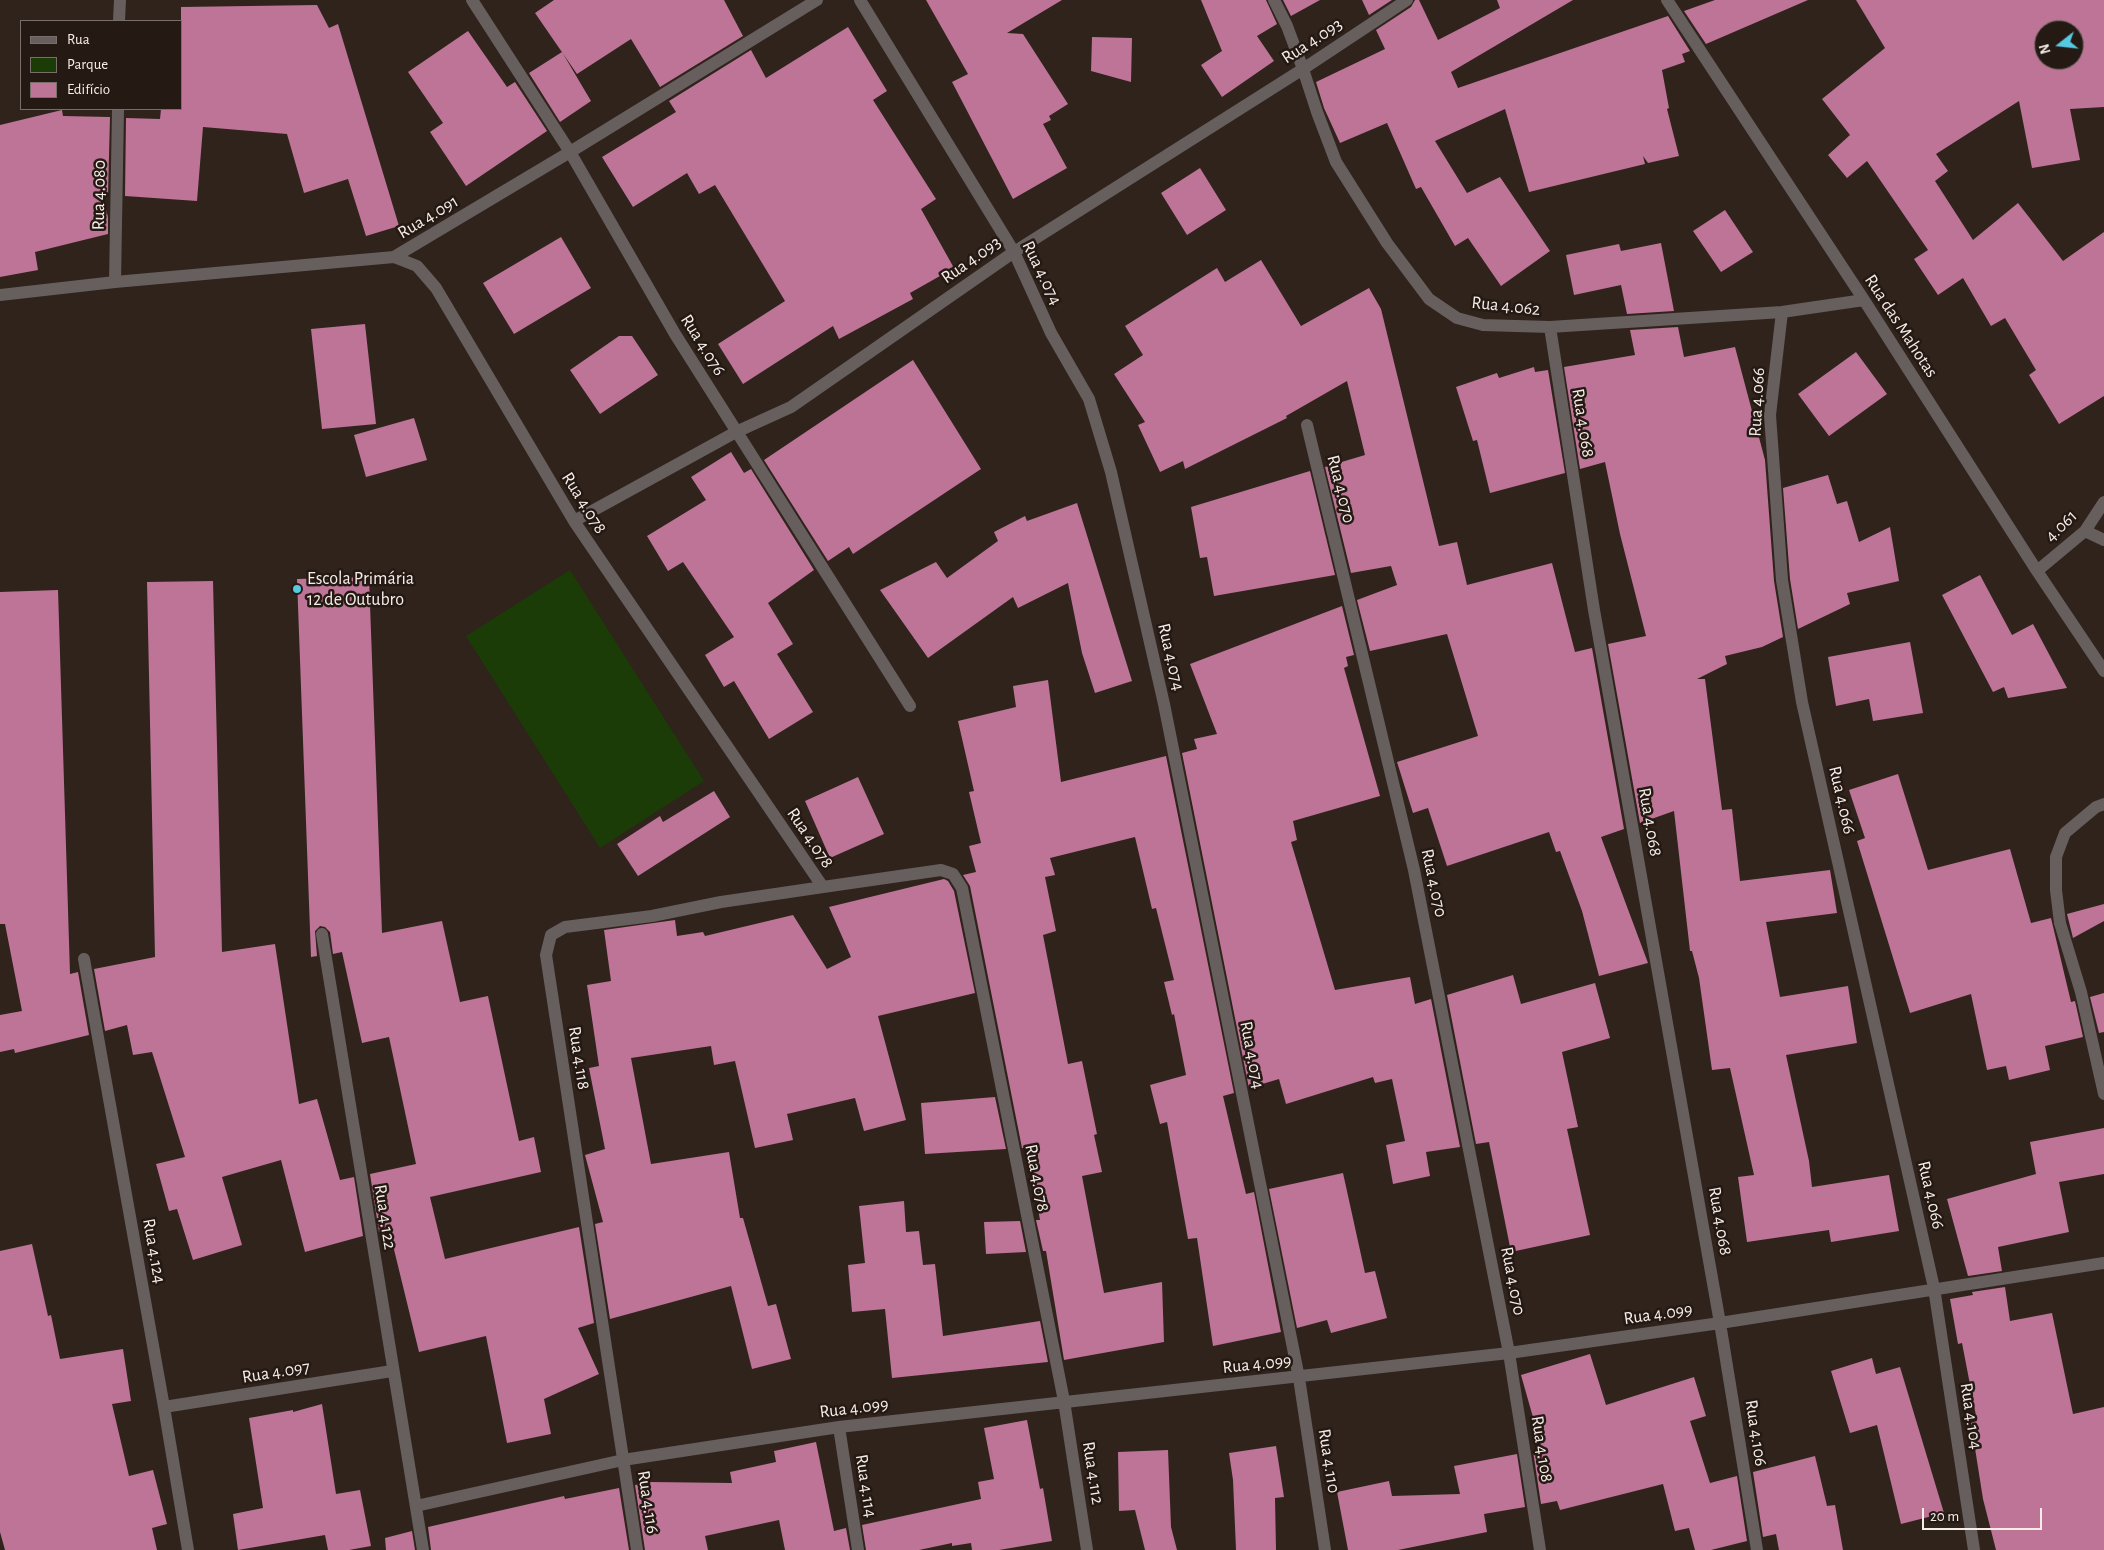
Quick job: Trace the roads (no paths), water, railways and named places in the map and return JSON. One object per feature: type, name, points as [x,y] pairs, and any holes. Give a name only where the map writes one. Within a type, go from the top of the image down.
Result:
[{"type":"street","points":[[119,20],[120,0]]},
{"type":"street","name":"Rua 4.076","points":[[472,0],[570,152],[675,334],[910,706]]},
{"type":"street","name":"Rua 4.091","points":[[0,295],[115,282],[394,257],[570,152],[817,0]]},
{"type":"street","name":"Rua 4.074","points":[[860,0],[1014,252],[1051,333],[1089,399],[1111,472],[1164,704],[1299,1378]]},
{"type":"street","name":"Rua 4.062","points":[[1274,0],[1287,26],[1336,162],[1387,243],[1429,299],[1457,318],[1484,324],[1550,327],[1782,312],[1864,300]]},
{"type":"street","name":"Rua 4.093","points":[[574,521],[736,432],[791,407],[1014,252],[1303,69],[1407,0]]},
{"type":"street","name":"Rua das Mahotas","points":[[1668,0],[1864,300],[2037,571],[2104,671]]},
{"type":"street","name":"Rua 4.080","points":[[115,282],[118,110]]},
{"type":"street","name":"Rua 4.078","points":[[394,257],[417,266],[436,288],[574,521],[823,887],[941,870],[953,874],[962,888],[1064,1401]]},
{"type":"street","name":"Rua 4.066","points":[[1782,312],[1770,415],[1782,580],[1802,702],[1934,1288]]},
{"type":"street","name":"Rua 4.068","points":[[1550,327],[1594,610],[1720,1322]]},
{"type":"street","name":"Rua 4.070","points":[[1307,425],[1414,870],[1509,1353]]},
{"type":"street","name":"4.061","points":[[2037,571],[2085,531],[2104,502]]},
{"type":"street","points":[[2085,531],[2104,540]]},
{"type":"street","points":[[2104,804],[2096,807],[2066,833],[2056,857],[2056,890],[2060,923],[2081,992],[2104,1094]]},
{"type":"street","name":"Rua 4.118","points":[[623,1460],[546,955],[551,935],[565,927],[652,916],[721,902],[823,887]]},
{"type":"street","name":"Rua 4.122","points":[[322,934],[392,1371],[423,1550]]},
{"type":"street","name":"Rua 4.124","points":[[84,960],[188,1550]]},
{"type":"street","name":"Rua 4.099","points":[[416,1506],[623,1460],[839,1427],[1064,1401],[1299,1378],[1509,1353],[2104,1263]]},
{"type":"street","name":"Rua 4.104","points":[[1934,1288],[1974,1550]]},
{"type":"street","name":"Rua 4.106","points":[[1720,1322],[1757,1550]]},
{"type":"street","name":"Rua 4.108","points":[[1509,1353],[1540,1550]]},
{"type":"street","name":"Rua 4.097","points":[[164,1407],[392,1371]]},
{"type":"street","name":"Rua 4.110","points":[[1299,1378],[1325,1550]]},
{"type":"street","name":"Rua 4.112","points":[[1064,1401],[1087,1550]]},
{"type":"street","name":"Rua 4.114","points":[[839,1427],[858,1550]]},
{"type":"street","name":"Rua 4.116","points":[[623,1460],[638,1550]]},
{"type":"place","name":"Escola Primária 12 de Outubro","points":[[297,589]]}]
